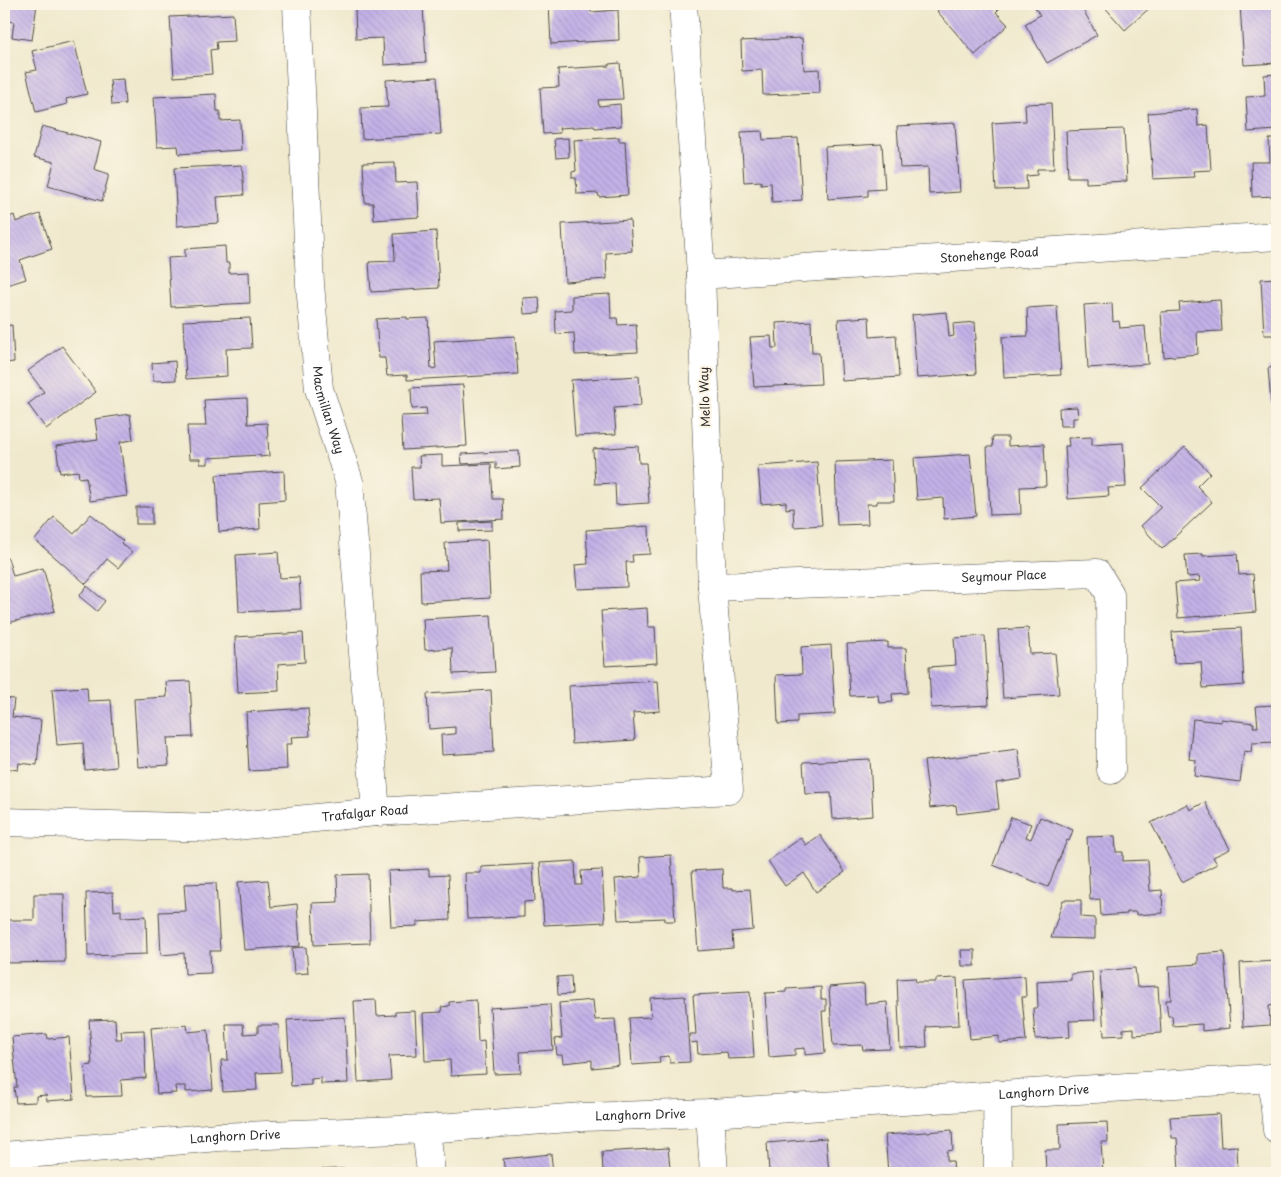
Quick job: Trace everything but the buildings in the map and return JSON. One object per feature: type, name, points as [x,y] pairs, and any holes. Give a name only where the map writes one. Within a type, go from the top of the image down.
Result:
[{"type":"street","name":"Macmillan Way","points":[[297,4],[310,284],[319,389],[349,481],[376,812]]},
{"type":"street","name":"Mello Way","points":[[683,4],[701,275],[712,588],[729,790]]},
{"type":"street","name":"Stonehenge Road","points":[[701,275],[1277,236]]},
{"type":"street","name":"Seymour Place","points":[[712,588],[1097,573],[1110,594],[1111,770]]},
{"type":"street","name":"Trafalgar Road","points":[[4,822],[216,828],[376,812],[729,790]]},
{"type":"street","name":"Langhorn Drive","points":[[4,1156],[218,1138],[426,1129],[582,1118],[710,1113],[1275,1077]]},
{"type":"street","points":[[1275,1077],[1277,1130]]},
{"type":"street","points":[[997,1094],[998,1173]]},
{"type":"street","points":[[710,1113],[714,1173]]},
{"type":"street","points":[[426,1129],[431,1173]]}]
